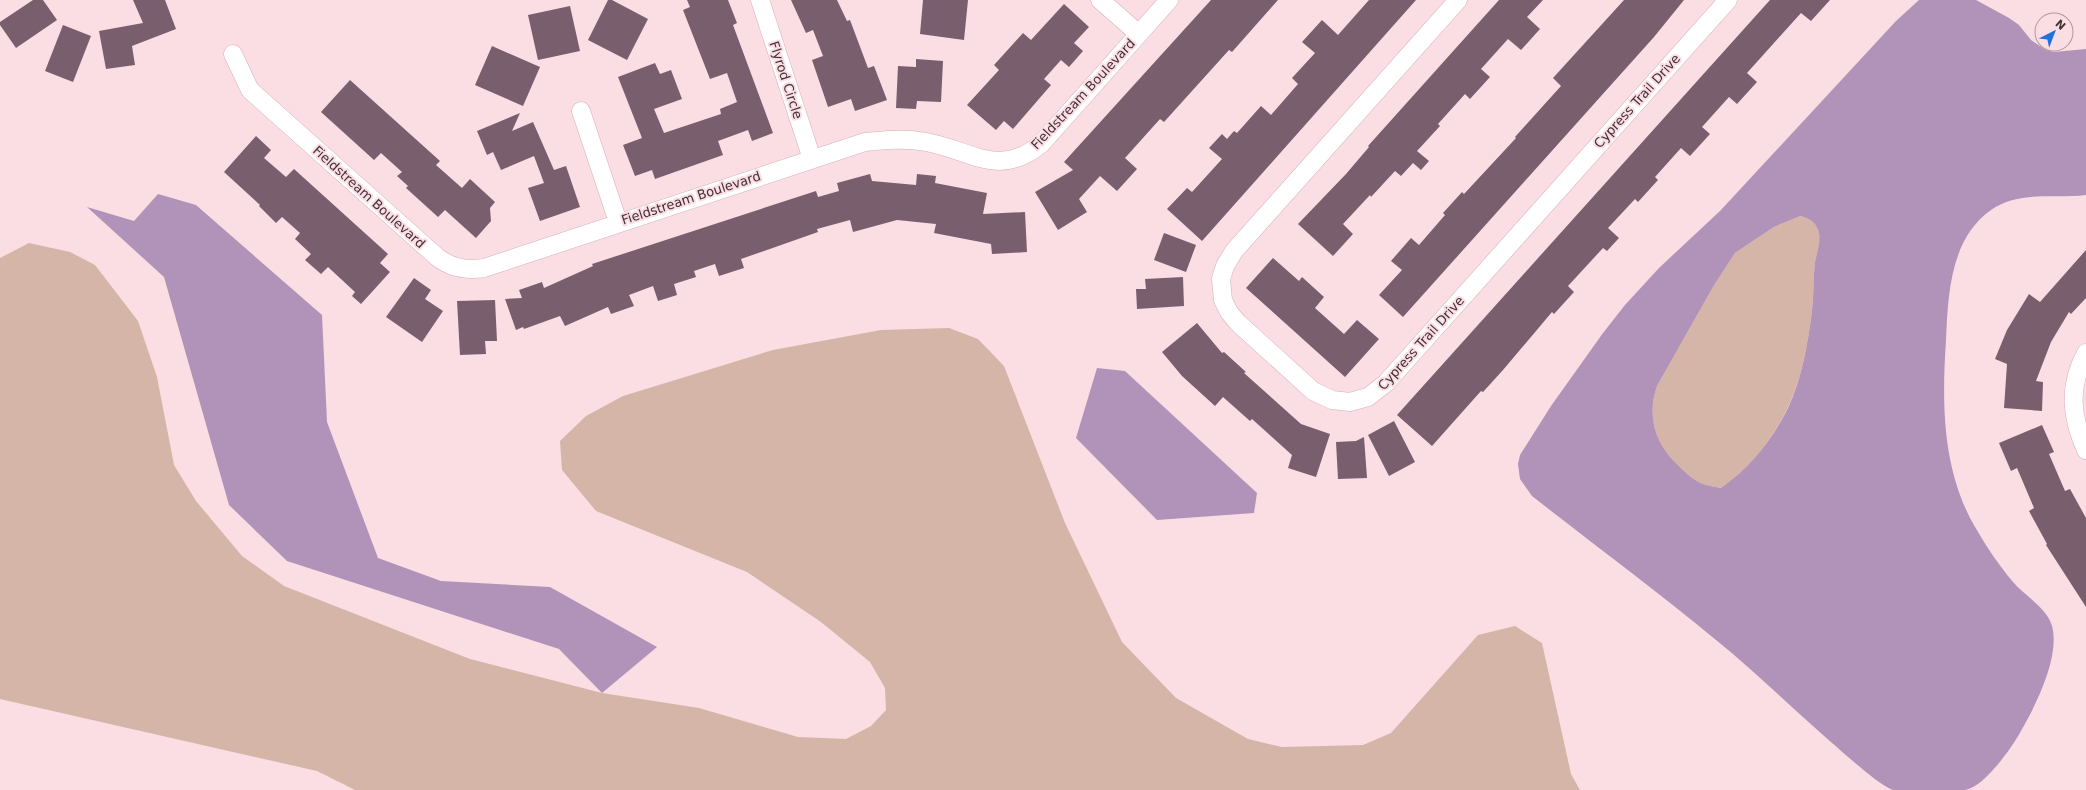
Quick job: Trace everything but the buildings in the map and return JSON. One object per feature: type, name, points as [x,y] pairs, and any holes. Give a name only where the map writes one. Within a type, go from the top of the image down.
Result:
[{"type":"street","name":"Flyrod Circle","points":[[760,0],[812,159]]},
{"type":"street","points":[[1100,0],[1139,34]]},
{"type":"street","name":"Fieldstream Boulevard","points":[[233,54],[246,86],[250,90],[437,258],[452,266],[470,269],[484,268],[618,222],[854,145],[889,140],[926,142],[987,161],[1002,162],[1014,160],[1029,153],[1041,144],[1169,0]]},
{"type":"street","name":"Cypress Trail Drive","points":[[1458,0],[1234,252],[1223,270],[1221,283],[1223,300],[1232,317],[1313,391],[1332,400],[1350,402],[1360,400],[1372,395],[1383,386],[1728,0]]},
{"type":"street","points":[[581,111],[618,222]]},
{"type":"street","points":[[2086,353],[2075,380],[2073,404],[2075,422],[2086,450]]},
{"type":"shaded area","points":[[1919,0],[1976,0],[2019,25],[2034,42],[2034,52],[2074,52],[2074,50],[2086,49],[2086,195],[2037,196],[2013,200],[1991,210],[1977,222],[1967,236],[1959,252],[1950,287],[1945,363],[1944,408],[1949,453],[1954,475],[1970,518],[1980,535],[2013,582],[2041,608],[2052,626],[2054,639],[2049,670],[2037,701],[2029,716],[2015,741],[2000,762],[1986,777],[1972,788],[1965,790],[1894,790],[1879,782],[1847,756],[1757,675],[1693,621],[1532,496],[1520,479],[1518,464],[1520,455],[1551,406],[1603,333],[1625,305],[1659,268],[1720,211],[1896,21]],"holes":[[[1800,216],[1811,220],[1817,227],[1819,242],[1815,262],[1813,305],[1809,335],[1801,373],[1793,397],[1782,420],[1768,442],[1742,471],[1721,488],[1703,484],[1683,470],[1672,459],[1660,441],[1653,420],[1654,398],[1657,386],[1713,287],[1735,253],[1774,227]]]},
{"type":"shaded area","points":[[158,194],[196,205],[322,315],[327,422],[378,558],[441,581],[550,587],[657,647],[602,693],[559,649],[287,561],[229,505],[164,277],[87,207],[134,221]]},
{"type":"shaded area","points":[[1800,216],[1813,222],[1817,227],[1820,238],[1815,262],[1813,305],[1809,335],[1797,385],[1788,407],[1775,431],[1751,462],[1721,488],[1703,484],[1691,477],[1672,459],[1660,441],[1653,420],[1654,398],[1657,386],[1713,287],[1735,253],[1774,227]]},
{"type":"shaded area","points":[[29,243],[70,252],[95,265],[138,321],[157,377],[174,465],[196,501],[242,556],[284,586],[470,659],[602,693],[699,708],[798,737],[846,739],[871,726],[886,710],[885,688],[870,662],[821,622],[747,572],[596,511],[562,470],[560,441],[586,416],[623,396],[773,350],[881,330],[949,328],[978,339],[1004,366],[1065,523],[1122,642],[1176,698],[1248,739],[1282,747],[1363,745],[1391,733],[1478,635],[1515,626],[1542,643],[1571,774],[1580,790],[355,790],[317,771],[0,699],[0,258]]},
{"type":"shaded area","points":[[1097,368],[1125,371],[1257,493],[1254,513],[1157,520],[1076,438]]}]
